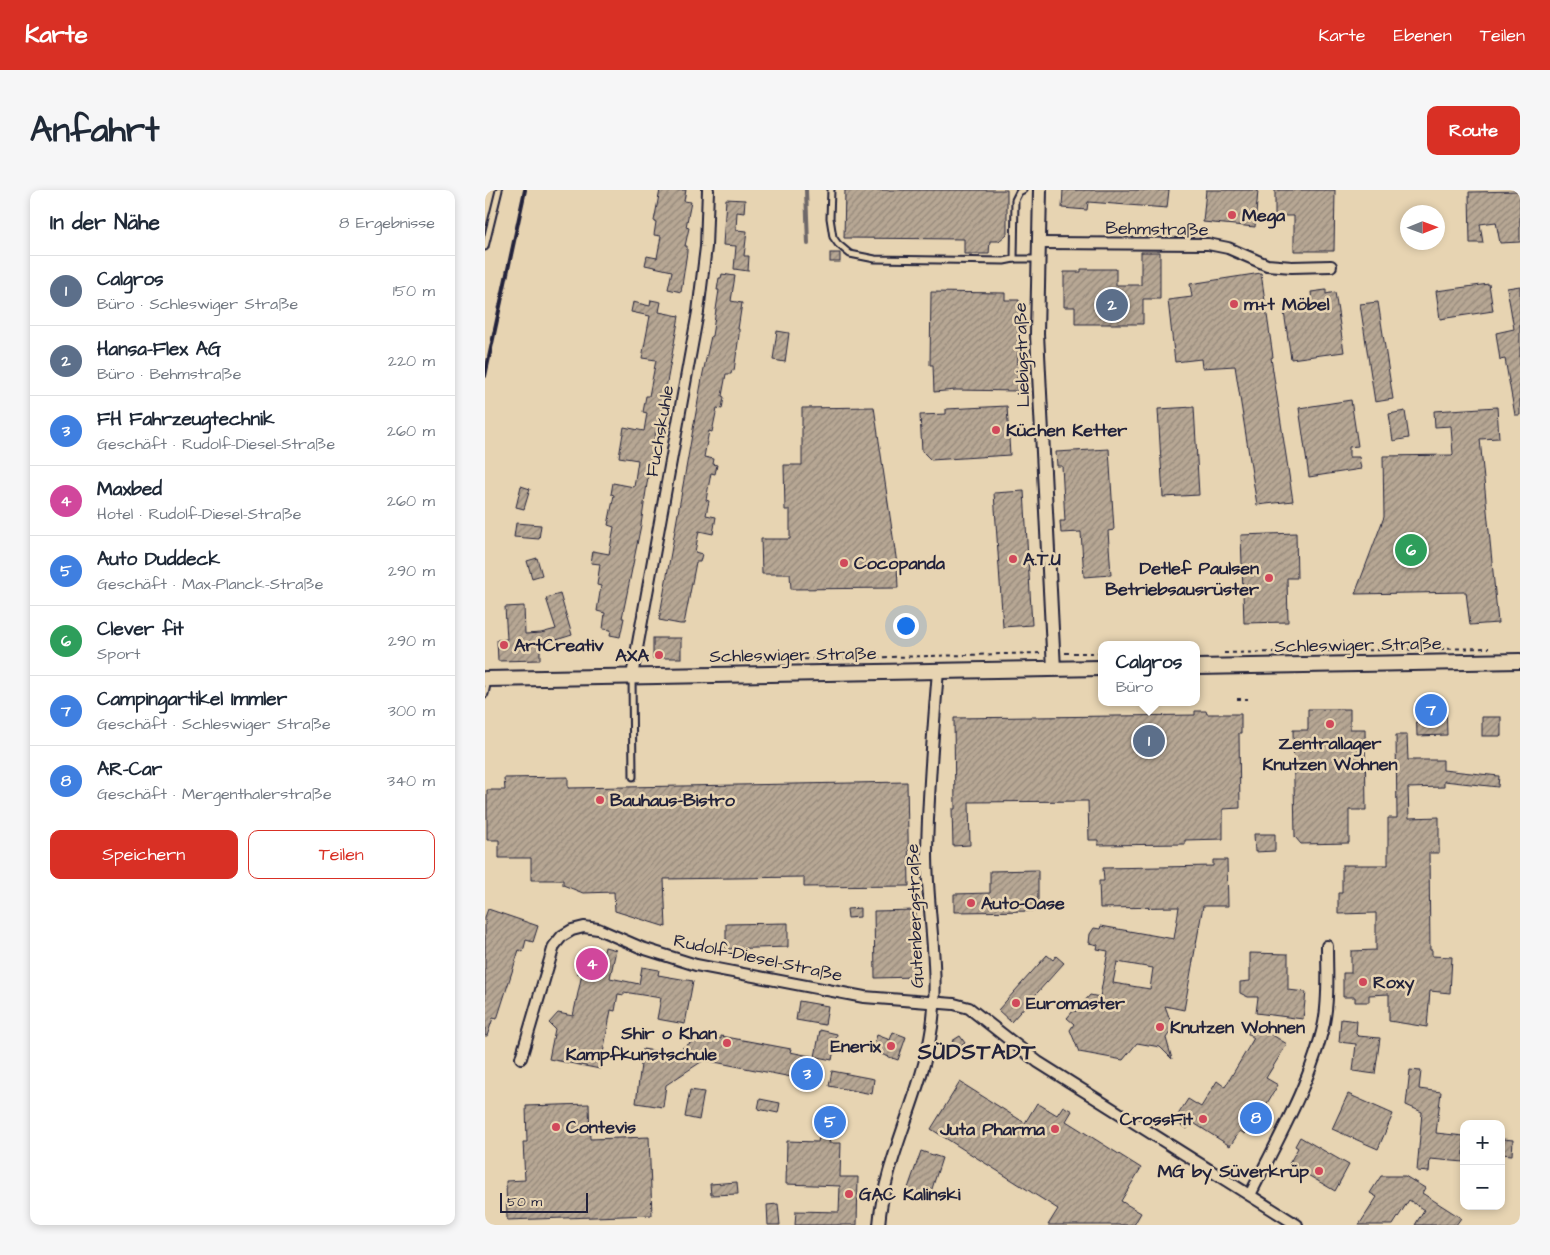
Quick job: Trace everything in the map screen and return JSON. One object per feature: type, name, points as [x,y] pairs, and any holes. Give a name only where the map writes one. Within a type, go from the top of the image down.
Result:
[{"type":"main road","name":"Schleswiger Straße","points":[[1200,666],[1520,661]]},
{"type":"main road","name":"Schleswiger Straße","points":[[486,679],[1098,668]]},
{"type":"street","name":"Fuchskuhle","points":[[632,676],[698,312],[706,247],[709,190]]},
{"type":"street","name":"Liebigstraße","points":[[1041,190],[1038,243],[1037,334],[1054,669]]},
{"type":"street","name":"Behmstraße","points":[[1038,243],[1208,244],[1229,248],[1267,265],[1292,267],[1331,266]]},
{"type":"street","name":"Gutenbergstraße","points":[[938,671],[927,853],[935,964],[934,1002],[969,1008],[1038,1062],[1297,1225]]},
{"type":"street","name":"Rudolf-Diesel-Straße","points":[[521,1058],[555,946],[562,936],[572,930],[584,927],[598,929],[642,948],[696,965],[864,997],[934,1002]]},
{"type":"street","points":[[1250,1195],[1289,1118],[1313,1059],[1324,1022],[1327,990],[1327,946]]},
{"type":"street","points":[[879,1225],[883,1195],[916,1095],[926,1056],[934,1002]]},
{"type":"lane","points":[[485,247],[499,190]]},
{"type":"lane","points":[[831,190],[830,218],[833,237],[850,254],[875,259],[1004,261],[1014,258],[1038,259]]},
{"type":"lane","points":[[1014,258],[1015,200],[1019,192],[1023,190]]},
{"type":"lane","points":[[632,676],[633,777]]},
{"type":"lane","points":[[485,694],[486,679]]},
{"type":"path","points":[[1216,653],[1459,648]]},
{"type":"path","points":[[734,661],[1053,652],[1098,653]]},
{"type":"path","points":[[1237,699],[1248,699]]},
{"type":"building","points":[[660,190],[686,190],[684,201],[691,202],[686,227],[689,228],[685,246],[687,246],[687,252],[681,292],[668,289],[672,271],[645,265],[647,256],[657,258],[661,236],[654,235],[656,222],[654,221]]},
{"type":"building","points":[[845,190],[1007,190],[1007,234],[999,241],[990,241],[989,254],[964,254],[964,239],[844,238]]},
{"type":"building","points":[[1063,190],[1169,190],[1167,208],[1088,202],[1087,210],[1062,208]]},
{"type":"building","points":[[1206,190],[1258,190],[1255,227],[1203,222]]},
{"type":"building","points":[[1275,190],[1335,190],[1334,251],[1294,251],[1294,216],[1275,216]]},
{"type":"building","points":[[1520,191],[1520,242],[1500,243],[1496,222],[1480,224],[1483,243],[1470,243],[1469,192]]},
{"type":"building","points":[[726,199],[745,200],[744,213],[737,212],[736,230],[747,231],[744,256],[749,256],[748,271],[734,269],[736,246],[723,245]]},
{"type":"building","points":[[1141,252],[1160,252],[1160,299],[1143,299],[1143,324],[1075,324],[1075,307],[1064,307],[1064,272],[1081,272],[1081,269],[1116,269],[1116,285],[1141,285]]},
{"type":"building","points":[[830,253],[840,253],[840,262],[830,262]]},
{"type":"building","points":[[1261,273],[1273,357],[1271,358],[1293,501],[1257,505],[1235,366],[1202,368],[1201,359],[1175,362],[1168,300],[1192,297],[1190,284]]},
{"type":"building","points":[[722,274],[735,276],[731,301],[742,303],[738,329],[739,335],[734,371],[732,370],[731,374],[726,374],[722,409],[717,408],[712,432],[709,431],[704,457],[714,459],[713,464],[717,465],[715,474],[711,473],[706,500],[709,501],[706,515],[716,517],[713,534],[699,531],[695,552],[702,554],[700,562],[696,562],[684,624],[680,624],[659,620],[703,373],[712,336],[719,278],[721,278]]},
{"type":"building","points":[[1489,284],[1493,311],[1440,319],[1436,291]]},
{"type":"building","points":[[1520,286],[1520,415],[1515,415],[1505,359],[1500,360],[1496,333],[1514,329],[1507,288]]},
{"type":"building","points":[[1326,290],[1326,294],[1335,292],[1344,352],[1291,359],[1283,305],[1312,301],[1311,292]]},
{"type":"building","points":[[931,292],[1005,293],[1005,300],[1019,300],[1017,391],[956,390],[934,392],[933,365],[930,365]]},
{"type":"building","points":[[651,300],[661,302],[659,312],[679,316],[661,415],[659,415],[650,463],[641,525],[622,618],[624,618],[620,637],[610,635],[611,630],[603,629],[605,613],[597,611],[601,586],[597,585],[600,564],[591,563],[593,551],[609,554],[614,527],[608,525],[614,495],[611,494],[613,483],[634,487],[638,460],[619,457],[624,427],[644,431],[647,413],[643,412],[646,396],[649,396],[656,360],[642,358],[650,316],[631,312],[633,302],[650,306]]},
{"type":"building","points":[[1378,302],[1393,399],[1375,402],[1360,304]]},
{"type":"building","points":[[777,331],[789,333],[785,362],[773,360]]},
{"type":"building","points":[[1351,400],[1358,446],[1349,447],[1349,457],[1359,457],[1361,469],[1309,477],[1299,408]]},
{"type":"building","points":[[1007,406],[1010,455],[931,460],[922,451],[920,415],[946,414],[946,409]]},
{"type":"building","points":[[874,407],[897,564],[898,588],[791,589],[790,574],[762,574],[761,539],[790,539],[790,510],[785,510],[784,465],[802,465],[802,408]]},
{"type":"building","points":[[1194,407],[1199,495],[1163,497],[1158,409]]},
{"type":"building","points":[[1497,407],[1499,438],[1480,439],[1498,623],[1470,625],[1466,592],[1355,594],[1384,517],[1383,456],[1452,455],[1451,426],[1435,427],[1434,411]]},
{"type":"building","points":[[1405,411],[1409,438],[1393,441],[1389,414]]},
{"type":"building","points":[[1109,449],[1114,530],[1108,531],[1111,575],[1084,577],[1081,532],[1061,533],[1060,521],[1065,521],[1062,466],[1057,466],[1056,452]]},
{"type":"building","points":[[521,486],[530,489],[524,509],[516,507]]},
{"type":"building","name":"A.T.U","points":[[1024,491],[1032,625],[1003,627],[994,493]]},
{"type":"building","points":[[516,523],[541,525],[539,539],[514,537]]},
{"type":"building","points":[[1296,533],[1297,578],[1287,578],[1288,622],[1244,623],[1241,535]]},
{"type":"building","points":[[537,558],[542,575],[532,578],[527,561]]},
{"type":"building","points":[[560,594],[572,635],[540,645],[540,660],[498,661],[497,640],[507,639],[505,607],[524,606],[525,634],[541,633],[556,629],[546,598]]},
{"type":"building","points":[[653,638],[681,638],[681,658],[653,658]]},
{"type":"building","points":[[1416,701],[1446,701],[1447,735],[1417,736]]},
{"type":"building","points":[[1308,709],[1350,709],[1350,729],[1365,729],[1366,810],[1349,810],[1349,843],[1301,844],[1295,837],[1293,730],[1308,730]]},
{"type":"building","points":[[1195,711],[1206,711],[1207,714],[1241,714],[1241,733],[1239,733],[1240,808],[1223,809],[1223,839],[1185,840],[1185,844],[1098,845],[1098,840],[1089,840],[1088,801],[969,802],[970,845],[953,846],[952,809],[955,809],[954,718],[1195,715]]},
{"type":"building","points":[[1482,717],[1501,717],[1501,736],[1482,736]]},
{"type":"building","points":[[1396,735],[1407,735],[1408,760],[1443,760],[1443,770],[1499,776],[1498,787],[1444,781],[1444,787],[1408,788],[1409,818],[1439,817],[1439,853],[1429,853],[1430,950],[1432,950],[1432,956],[1452,957],[1450,993],[1430,991],[1427,1027],[1389,1021],[1389,994],[1369,995],[1369,1002],[1355,1002],[1355,997],[1343,997],[1343,973],[1351,973],[1351,951],[1376,950],[1376,913],[1338,914],[1338,893],[1342,893],[1342,865],[1388,865],[1388,818],[1397,818]]},
{"type":"building","points":[[568,777],[568,788],[907,782],[909,886],[804,887],[804,877],[664,879],[666,927],[615,911],[614,892],[583,893],[563,885],[563,880],[531,880],[531,858],[499,858],[499,840],[487,840],[487,790],[505,790],[504,778]]},
{"type":"building","points":[[1254,834],[1275,834],[1275,851],[1255,852]]},
{"type":"building","points":[[1213,860],[1227,860],[1228,906],[1203,906],[1184,1010],[1165,1006],[1173,1028],[1166,1038],[1172,1059],[1160,1047],[1137,1043],[1123,1060],[1079,1052],[1070,1030],[1074,1024],[1067,1018],[1090,995],[1100,997],[1108,951],[1097,949],[1098,945],[1089,943],[1090,934],[1094,928],[1100,929],[1101,926],[1174,939],[1179,907],[1100,908],[1099,881],[1104,881],[1103,868],[1213,866]],"holes":[[[1117,962],[1153,968],[1150,989],[1113,983]]]},
{"type":"building","points":[[1038,870],[1038,911],[954,912],[954,894],[990,893],[990,871]]},
{"type":"building","points":[[860,908],[860,917],[848,918],[847,909]]},
{"type":"building","points":[[488,909],[538,926],[533,942],[526,940],[523,952],[519,950],[497,1019],[493,1018],[487,1036],[485,1036],[485,917]]},
{"type":"building","points":[[916,910],[917,977],[875,978],[874,911]]},
{"type":"building","points":[[788,923],[788,947],[726,949],[726,924]]},
{"type":"building","points":[[605,947],[616,950],[610,978],[639,984],[642,967],[659,970],[658,975],[693,981],[685,1024],[657,1019],[661,998],[624,992],[624,995],[618,994],[615,1011],[611,1010],[600,1069],[549,1059],[555,1029],[549,1023],[558,1013],[573,1016],[582,974],[577,973],[581,955],[602,960]]},
{"type":"building","points":[[1250,953],[1288,954],[1288,990],[1306,992],[1303,1019],[1256,1013],[1258,997],[1248,997],[1240,993],[1240,982],[1250,981]]},
{"type":"building","points":[[1047,955],[1053,960],[1056,956],[1064,963],[1011,1022],[998,1010]]},
{"type":"building","points":[[799,1001],[828,1006],[825,1025],[796,1020]]},
{"type":"building","points":[[1341,1019],[1357,1021],[1356,1034],[1358,1036],[1380,1038],[1375,1074],[1353,1071],[1356,1044],[1339,1042]]},
{"type":"building","points":[[1253,1023],[1287,1044],[1266,1078],[1278,1085],[1263,1110],[1271,1115],[1259,1133],[1250,1127],[1245,1134],[1240,1131],[1230,1146],[1192,1122],[1187,1129],[1174,1121],[1188,1099],[1201,1107],[1217,1081],[1225,1087],[1254,1038],[1247,1033]]},
{"type":"building","points":[[820,1030],[837,1034],[832,1060],[817,1057],[812,1081],[704,1060],[666,1085],[663,1107],[636,1103],[643,1049],[655,1051],[655,1055],[668,1057],[703,1035],[721,1039],[721,1036],[791,1049],[790,1052],[815,1057]]},
{"type":"building","points":[[893,1032],[906,1037],[898,1060],[872,1051],[877,1035],[890,1040]]},
{"type":"building","points":[[960,1036],[965,1043],[957,1048],[952,1041]]},
{"type":"building","points":[[1410,1070],[1421,1071],[1419,1089],[1441,1092],[1436,1133],[1460,1136],[1460,1162],[1430,1159],[1429,1172],[1417,1171],[1422,1112],[1406,1105]]},
{"type":"building","points":[[832,1071],[874,1079],[872,1094],[829,1086]]},
{"type":"building","points":[[960,1082],[1025,1123],[1037,1103],[1057,1115],[1063,1106],[1072,1111],[1066,1121],[1141,1168],[1121,1201],[1141,1213],[1134,1225],[1048,1225],[1058,1209],[931,1129]]},
{"type":"building","points":[[690,1090],[704,1092],[699,1120],[685,1117]]},
{"type":"building","points":[[1348,1094],[1393,1114],[1378,1149],[1332,1129]]},
{"type":"building","points":[[760,1099],[780,1103],[778,1113],[758,1109]]},
{"type":"building","points":[[589,1104],[590,1139],[649,1137],[652,1215],[507,1220],[506,1181],[525,1180],[523,1142],[527,1142],[526,1106]]},
{"type":"building","points":[[824,1113],[835,1115],[829,1143],[841,1143],[840,1177],[858,1177],[857,1225],[795,1225],[796,1211],[839,1212],[840,1186],[786,1184],[787,1141],[818,1142]]},
{"type":"building","points":[[1300,1137],[1349,1165],[1335,1191],[1289,1164],[1298,1148],[1295,1146]]},
{"type":"building","points":[[1505,1139],[1513,1140],[1512,1155],[1505,1154]]},
{"type":"building","points":[[921,1151],[942,1158],[928,1201],[906,1194]]},
{"type":"building","points":[[1381,1176],[1405,1176],[1425,1188],[1422,1193],[1461,1218],[1456,1225],[1415,1225],[1424,1210],[1409,1200],[1393,1225],[1359,1225],[1377,1197],[1370,1193]]},
{"type":"building","points":[[737,1182],[738,1194],[711,1195],[710,1184]]},
{"type":"building","points":[[778,1204],[780,1225],[768,1225],[767,1205]]},
{"type":"waterway","points":[[806,190],[808,244]]},
{"type":"railway","points":[[485,376],[525,190]]},
{"type":"place","name":"Mega","points":[[1232,215]]},
{"type":"place","name":"m+t Möbel","points":[[1234,304]]},
{"type":"place","name":"Hansa-Flex AG","points":[[1112,305]]},
{"type":"place","name":"Küchen Ketter","points":[[996,430]]},
{"type":"place","name":"Clever fit","points":[[1411,550]]},
{"type":"place","name":"A.T.U","points":[[1013,559]]},
{"type":"place","name":"Cocopanda","points":[[844,563]]},
{"type":"place","name":"Detlef Paulsen Betriebsausrüster","points":[[1269,578]]},
{"type":"place","name":"ArtCreativ","points":[[504,645]]},
{"type":"place","name":"AXA","points":[[659,655]]},
{"type":"place","name":"Campingartikel Immler","points":[[1431,710]]},
{"type":"place","name":"Zentrallager Knutzen Wohnen","points":[[1330,724]]},
{"type":"place","name":"Calgros","points":[[1149,741]]},
{"type":"place","name":"Bauhaus-Bistro","points":[[600,800]]},
{"type":"place","name":"Auto-Oase","points":[[971,903]]},
{"type":"place","name":"Maxbed","points":[[592,964]]},
{"type":"place","name":"Roxy","points":[[1363,982]]},
{"type":"place","name":"Euromaster","points":[[1016,1003]]},
{"type":"place","name":"Knutzen Wohnen","points":[[1160,1027]]},
{"type":"place","name":"Shir o Khan Kampfkunstschule","points":[[727,1043]]},
{"type":"place","name":"Enerix","points":[[891,1046]]},
{"type":"place","name":"FH Fahrzeugtechnik","points":[[807,1074]]},
{"type":"place","name":"AR-Car","points":[[1256,1118]]},
{"type":"place","name":"CrossFit","points":[[1203,1119]]},
{"type":"place","name":"Auto Duddeck","points":[[830,1122]]},
{"type":"place","name":"Contevis","points":[[556,1127]]},
{"type":"place","name":"Juta Pharma","points":[[1055,1129]]},
{"type":"place","name":"MG by Süverkrüp","points":[[1319,1171]]},
{"type":"place","name":"GAC Kalinski","points":[[849,1194]]},
{"type":"district","name":"SÜDSTADT","points":[[977,1052]]}]
